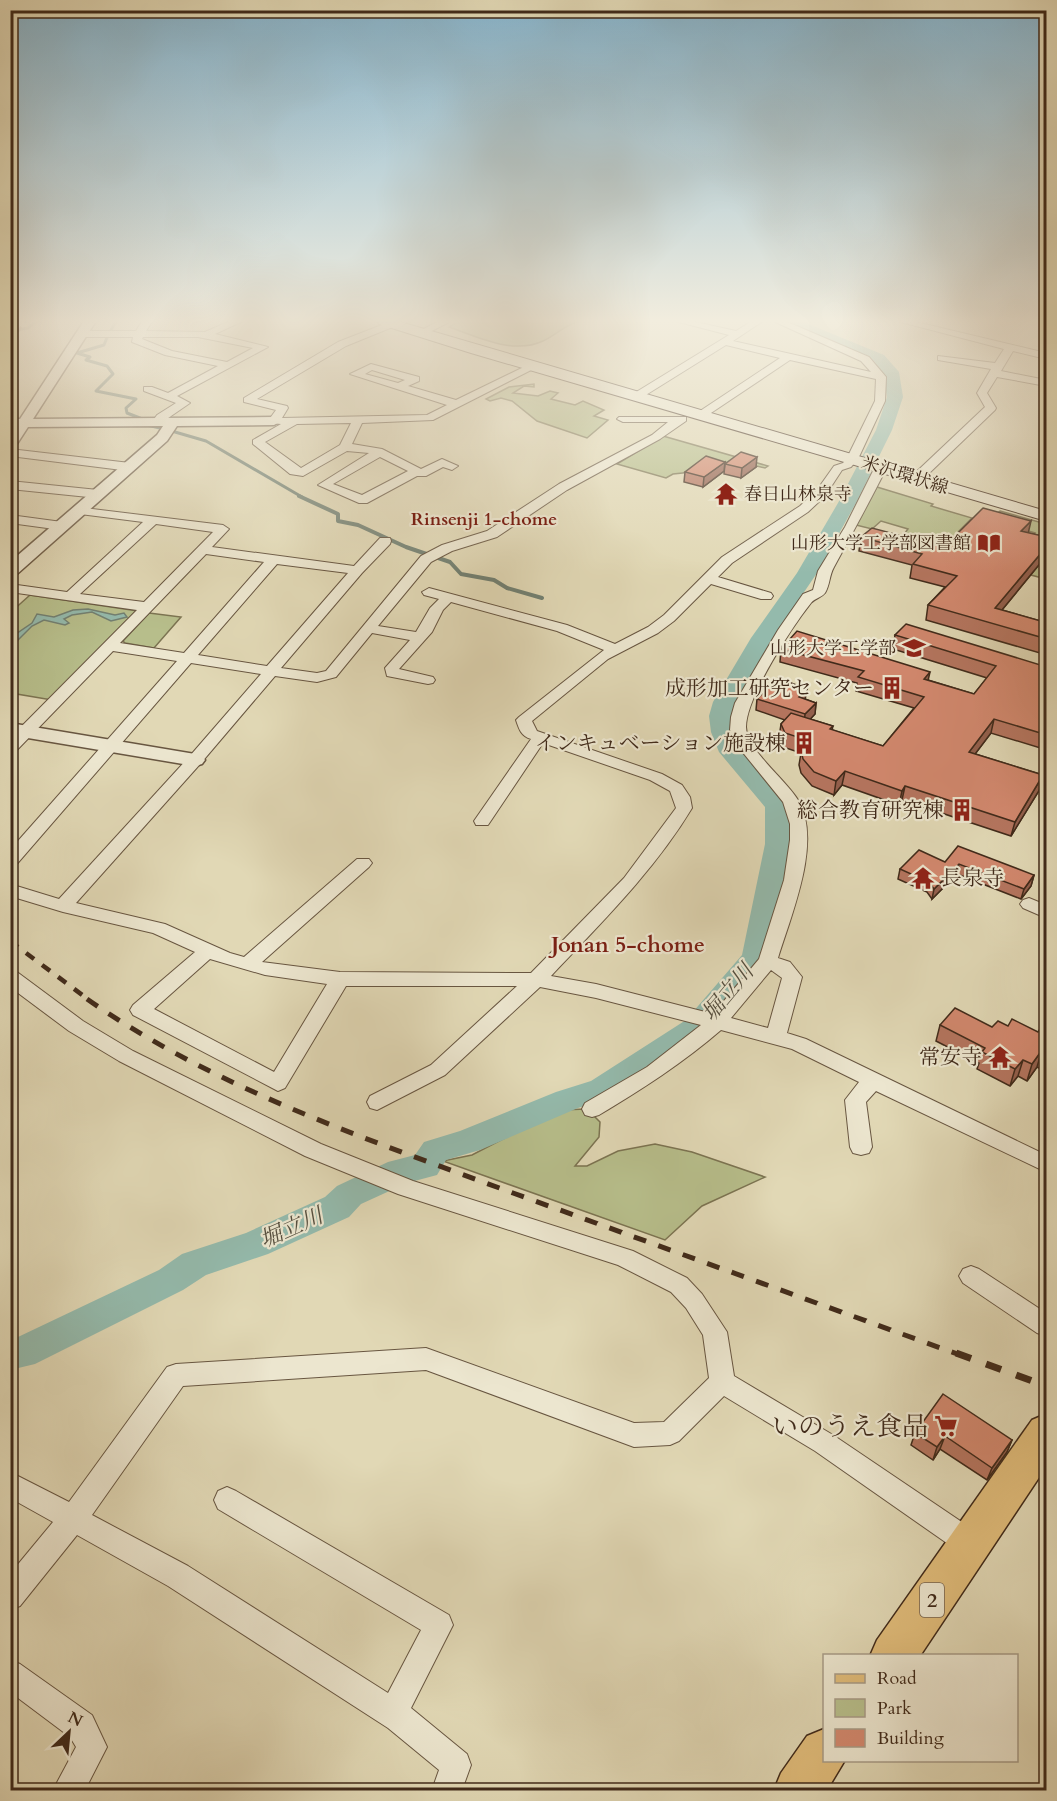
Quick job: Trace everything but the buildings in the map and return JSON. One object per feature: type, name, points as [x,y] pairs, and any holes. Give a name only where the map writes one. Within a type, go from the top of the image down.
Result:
[{"type":"main road","name":"米沢環状線","points":[[666,405],[1047,516]]},
{"type":"main road","name":"2","points":[[894,1654],[1047,1433]]},
{"type":"main road","points":[[798,1791],[823,1756]]},
{"type":"street","points":[[10,444],[17,423],[30,405]]},
{"type":"street","points":[[158,422],[160,417],[181,405]]},
{"type":"street","points":[[270,405],[283,408],[274,421]]},
{"type":"street","points":[[17,423],[420,419],[429,418],[455,405]]},
{"type":"street","points":[[647,405],[629,419],[725,422]]},
{"type":"street","points":[[701,415],[716,405]]},
{"type":"street","points":[[377,1102],[438,1070],[536,980],[630,882],[671,829],[684,808],[682,797],[676,788],[656,777],[540,737],[527,730],[524,720],[614,649],[653,630],[691,598],[728,560],[804,508],[820,493],[838,468],[847,465],[853,459],[878,405]]},
{"type":"street","points":[[916,478],[991,408],[989,405]]},
{"type":"street","points":[[110,646],[316,678],[331,674],[426,559],[447,548],[492,534],[563,487],[656,437],[679,419]]},
{"type":"street","points":[[295,420],[257,442],[294,471],[303,471],[345,447],[358,420]]},
{"type":"street","points":[[10,571],[17,559],[62,526],[169,431],[173,422]]},
{"type":"street","points":[[345,447],[380,452],[416,472],[422,473],[442,463],[452,466]]},
{"type":"street","points":[[10,452],[130,466]]},
{"type":"street","points":[[380,452],[324,485],[363,500],[416,472]]},
{"type":"street","points":[[592,1109],[654,1072],[713,1022],[768,961],[793,880],[799,840],[798,824],[791,801],[744,744],[738,729],[739,717],[743,703],[786,630],[807,597],[818,592],[823,584],[825,571],[851,527],[880,467]]},
{"type":"street","points":[[10,485],[98,494]]},
{"type":"street","points":[[10,748],[18,731],[110,646],[223,529],[80,510]]},
{"type":"street","points":[[10,519],[62,526]]},
{"type":"street","points":[[70,596],[153,519]]},
{"type":"street","points":[[63,906],[195,760],[357,570],[385,541]]},
{"type":"street","points":[[203,550],[357,570]]},
{"type":"street","points":[[10,861],[274,559]]},
{"type":"street","points":[[710,579],[766,596]]},
{"type":"street","points":[[10,588],[147,608]]},
{"type":"street","points":[[429,592],[562,628],[614,649]]},
{"type":"street","points":[[429,680],[392,673],[392,668],[427,629],[437,608],[449,597]]},
{"type":"street","points":[[370,628],[419,637]]},
{"type":"street","points":[[18,731],[195,760]]},
{"type":"street","points":[[482,821],[540,737]]},
{"type":"street","points":[[247,965],[363,864]]},
{"type":"street","points":[[10,890],[63,906],[158,928],[208,951],[247,965],[340,979],[536,980],[597,991],[776,1037],[799,1044],[1047,1164]]},
{"type":"street","points":[[1029,904],[1047,912]]},
{"type":"street","points":[[208,951],[140,1010],[278,1083],[340,979]]},
{"type":"street","points":[[768,961],[783,967],[792,977],[776,1037]]},
{"type":"street","points":[[10,977],[76,1026],[126,1056],[313,1150],[406,1188],[625,1258],[679,1285],[694,1301],[715,1332],[722,1382]]},
{"type":"street","points":[[861,1147],[855,1100],[873,1081]]},
{"type":"street","points":[[971,1276],[1047,1326]]},
{"type":"street","points":[[10,1596],[74,1518],[176,1375],[426,1359],[634,1435],[670,1433],[722,1382]]},
{"type":"street","points":[[722,1382],[824,1443],[971,1544]]},
{"type":"street","points":[[10,1484],[178,1576],[393,1713],[456,1765],[447,1791]]},
{"type":"street","points":[[227,1500],[438,1624],[393,1713]]},
{"type":"street","points":[[10,1674],[81,1726],[92,1746],[68,1791]]},
{"type":"green space","points":[[517,405],[592,405],[604,410],[594,416],[608,420],[587,438],[537,421]]},
{"type":"green space","points":[[663,436],[768,466],[765,468],[740,462],[731,468],[673,474],[666,478],[617,464]]},
{"type":"green space","points":[[877,487],[972,518],[944,546],[904,534],[908,529],[881,521],[872,529],[856,525]]},
{"type":"green space","points":[[1000,511],[1046,524],[1046,579],[1004,568],[1035,533],[1000,523],[994,516]]},
{"type":"green space","points":[[30,595],[138,611],[52,700],[11,693],[11,612]]},
{"type":"green space","points":[[149,613],[181,617],[154,648],[125,643],[123,641]]},
{"type":"green space","points":[[587,1109],[600,1122],[599,1137],[575,1166],[587,1166],[618,1151],[655,1144],[692,1152],[765,1177],[702,1206],[665,1240],[443,1161],[472,1155],[559,1110]]},
{"type":"shaded area","points":[[88,609],[115,615],[124,613],[127,617],[111,621],[92,612],[72,615],[64,619],[69,623],[65,625],[44,620],[32,626],[11,647],[13,636],[32,623],[37,614],[54,617],[73,610]]},
{"type":"waterway","points":[[129,405],[126,408],[127,413],[145,420]]},
{"type":"waterway","name":"堀立川","points":[[10,1354],[22,1353],[171,1280],[194,1264],[256,1244],[337,1207],[349,1195],[400,1171],[425,1166],[435,1151],[469,1141],[567,1100],[602,1089],[697,1027],[756,958],[778,844],[777,806],[731,752],[723,732],[721,716],[724,702],[762,638],[807,573],[847,503],[884,430],[892,405]]},
{"type":"waterway","points":[[147,425],[164,429]]},
{"type":"waterway","points":[[175,432],[206,441],[302,497]]},
{"type":"waterway","points":[[299,496],[338,514],[338,521],[358,525],[406,547],[450,562],[461,574],[494,580],[507,588],[542,598]]},
{"type":"railway","points":[[10,941],[89,1000]]},
{"type":"railway","points":[[87,999],[136,1031],[187,1060],[294,1110],[403,1153],[960,1355]]},
{"type":"railway","points":[[956,1353],[1046,1386]]},
{"type":"place","name":"春日山林泉寺","points":[[726,494]]},
{"type":"place","name":"山形大学工学部図書館","points":[[989,543]]},
{"type":"place","name":"山形大学工学部","points":[[914,648]]},
{"type":"place","name":"成形加工研究センター","points":[[892,688]]},
{"type":"place","name":"インキュベーション施設棟","points":[[804,743]]},
{"type":"place","name":"総合教育研究棟","points":[[962,810]]},
{"type":"place","name":"長泉寺","points":[[923,878]]},
{"type":"place","name":"常安寺","points":[[1000,1057]]},
{"type":"place","name":"いのうえ食品","points":[[946,1426]]},
{"type":"district","name":"Rinsenji 1-chome","points":[[484,519]]},
{"type":"district","name":"Jonan 5-chome","points":[[628,944]]}]
